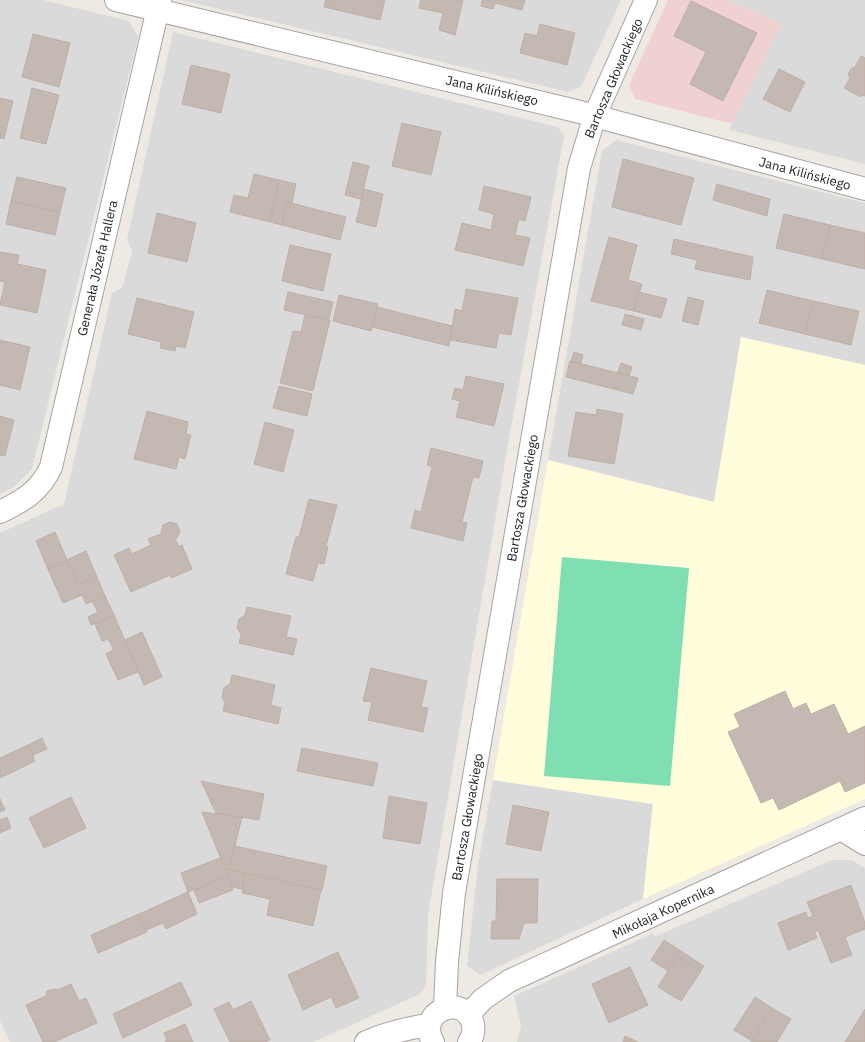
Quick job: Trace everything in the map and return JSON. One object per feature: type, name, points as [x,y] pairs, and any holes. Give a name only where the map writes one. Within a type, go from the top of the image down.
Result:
[{"type":"street","name":"Jana Kilińskiego","points":[[116,0],[159,5],[595,115],[865,189]]},
{"type":"street","name":"Bartosza Głowackiego","points":[[445,1008],[447,962],[454,893],[578,168],[595,115],[646,0]]},
{"type":"street","name":"Generała Józefa Hallera","points":[[0,512],[31,495],[43,482],[51,467],[159,5]]},
{"type":"street","name":"Mikołaja Kopernika","points":[[468,1015],[483,999],[508,981],[865,818]]},
{"type":"street","points":[[842,829],[865,844]]},
{"type":"street","points":[[366,1042],[382,1034],[400,1030],[431,1034],[435,1015],[445,1008],[458,1008],[468,1015],[473,1027],[472,1041]]},
{"type":"shaded area","points":[[0,0],[43,0],[129,21],[138,37],[32,469],[14,487],[0,494]]},
{"type":"shaded area","points":[[181,0],[621,0],[581,87],[568,92]]},
{"type":"shaded area","points":[[668,0],[729,0],[781,24],[732,124],[635,99],[629,85]]},
{"type":"shaded area","points":[[729,0],[865,0],[865,164],[729,130],[781,24]]},
{"type":"shaded area","points":[[173,32],[558,127],[564,136],[507,450],[428,915],[426,985],[420,994],[314,1042],[10,1042],[0,1021],[0,533],[64,504],[112,293],[122,288],[132,252],[127,239]]},
{"type":"shaded area","points":[[616,140],[865,203],[865,365],[741,337],[714,502],[548,460],[602,151]]},
{"type":"shaded area","points":[[741,337],[865,365],[865,799],[643,899],[653,804],[493,780],[548,460],[714,502]]},
{"type":"shaded area","points":[[493,780],[653,804],[643,899],[481,975],[467,966],[478,865]]},
{"type":"shaded area","points":[[832,860],[852,860],[865,868],[865,1042],[517,1042],[521,1026],[514,996],[652,934],[656,936]]},
{"type":"green space","points":[[562,557],[689,568],[670,786],[544,776]]},
{"type":"building","points":[[326,0],[385,0],[380,20],[324,7]]},
{"type":"building","points":[[421,0],[463,0],[455,35],[439,30],[443,13],[419,8]]},
{"type":"building","points":[[482,0],[525,0],[522,10],[495,3],[493,9],[481,6]]},
{"type":"building","points":[[691,1],[757,33],[723,101],[690,84],[706,52],[674,36]]},
{"type":"building","points":[[540,24],[575,33],[567,65],[520,53],[525,33],[537,36]]},
{"type":"building","points":[[33,34],[70,43],[59,87],[22,77]]},
{"type":"building","points":[[861,56],[865,58],[865,96],[862,95],[861,97],[844,88],[850,78],[848,74],[851,69],[855,67]]},
{"type":"building","points":[[191,65],[230,74],[221,113],[182,104]]},
{"type":"building","points":[[779,69],[805,82],[790,112],[763,99]]},
{"type":"building","points":[[32,88],[59,95],[46,144],[20,138]]},
{"type":"building","points":[[0,98],[13,101],[4,139],[0,138]]},
{"type":"building","points":[[402,123],[441,132],[431,175],[392,166]]},
{"type":"building","points":[[623,159],[694,178],[681,225],[612,207]]},
{"type":"building","points":[[353,162],[369,166],[361,199],[345,195]]},
{"type":"building","points":[[254,174],[279,180],[270,222],[230,212],[234,195],[248,198]]},
{"type":"building","points":[[17,177],[66,188],[60,212],[11,201]]},
{"type":"building","points":[[279,180],[296,184],[292,203],[287,202],[282,225],[270,222]]},
{"type":"building","points":[[717,184],[770,199],[767,216],[713,200]]},
{"type":"building","points":[[484,186],[531,197],[525,221],[519,219],[515,235],[530,238],[523,266],[455,250],[462,223],[491,230],[494,214],[479,210]]},
{"type":"building","points":[[364,189],[383,194],[376,227],[356,222]]},
{"type":"building","points":[[11,201],[60,212],[55,235],[6,224]]},
{"type":"building","points":[[287,202],[346,217],[340,240],[282,225]]},
{"type":"building","points":[[157,213],[196,223],[187,262],[148,253]]},
{"type":"building","points":[[784,214],[830,225],[822,259],[776,248]]},
{"type":"building","points":[[830,225],[865,233],[865,269],[822,259]]},
{"type":"building","points":[[609,237],[637,245],[628,280],[642,284],[634,311],[591,301]]},
{"type":"building","points":[[674,239],[753,257],[750,280],[695,269],[697,260],[671,254]]},
{"type":"building","points":[[290,245],[331,254],[323,291],[282,281]]},
{"type":"building","points":[[0,252],[19,255],[17,264],[46,270],[37,313],[0,305],[5,282],[0,281]]},
{"type":"building","points":[[466,289],[518,298],[511,335],[499,333],[496,348],[450,340],[455,309],[462,311]]},
{"type":"building","points":[[767,290],[813,301],[805,334],[759,323]]},
{"type":"building","points":[[288,292],[333,302],[329,320],[284,310]]},
{"type":"building","points":[[639,292],[667,299],[661,318],[634,311]]},
{"type":"building","points":[[339,295],[378,304],[371,331],[333,321]]},
{"type":"building","points":[[688,297],[704,301],[698,325],[682,321]]},
{"type":"building","points":[[137,298],[194,312],[185,348],[176,346],[175,351],[160,348],[161,342],[128,334]]},
{"type":"building","points":[[813,301],[859,311],[851,345],[805,334]]},
{"type":"building","points":[[377,307],[452,326],[449,346],[372,327]]},
{"type":"building","points":[[625,314],[644,319],[641,330],[622,325]]},
{"type":"building","points":[[305,315],[330,320],[313,391],[280,383],[293,331],[301,332]]},
{"type":"building","points":[[0,340],[30,347],[20,390],[0,385]]},
{"type":"building","points":[[574,352],[583,355],[581,363],[571,361]]},
{"type":"building","points":[[570,361],[638,378],[633,394],[566,377]]},
{"type":"building","points":[[621,363],[632,367],[629,376],[618,372]]},
{"type":"building","points":[[466,376],[504,384],[494,426],[456,417],[460,401],[452,399],[455,388],[463,390]]},
{"type":"building","points":[[279,386],[312,394],[307,416],[273,408]]},
{"type":"building","points":[[597,409],[623,414],[614,464],[568,456],[576,412],[596,415]]},
{"type":"building","points":[[147,411],[188,422],[186,434],[191,435],[185,459],[179,457],[176,469],[134,459]]},
{"type":"building","points":[[0,416],[14,420],[5,456],[0,455]]},
{"type":"building","points":[[265,422],[294,430],[283,472],[254,464]]},
{"type":"building","points":[[431,448],[483,461],[479,478],[473,477],[462,522],[467,523],[463,541],[411,528],[415,510],[421,512],[432,467],[427,465]]},
{"type":"building","points":[[309,499],[337,505],[326,546],[328,547],[324,564],[318,563],[313,581],[286,574],[296,537],[299,537]]},
{"type":"building","points":[[170,522],[177,524],[180,531],[175,539],[179,547],[182,545],[192,569],[171,578],[170,575],[131,592],[114,555],[129,548],[132,554],[151,545],[148,539],[161,534],[163,525]]},
{"type":"building","points":[[55,532],[67,560],[48,569],[36,541]]},
{"type":"building","points":[[86,551],[97,577],[78,585],[67,560]]},
{"type":"building","points":[[67,560],[78,585],[97,577],[105,596],[86,604],[82,595],[63,603],[48,569]]},
{"type":"building","points":[[105,596],[114,615],[91,625],[88,617],[98,612],[92,601]]},
{"type":"building","points":[[247,607],[291,616],[286,637],[297,639],[293,655],[239,643],[241,634],[237,628],[239,619],[245,615]]},
{"type":"building","points":[[114,615],[138,672],[118,680],[106,654],[113,650],[112,646],[108,639],[102,641],[95,624]]},
{"type":"building","points":[[142,632],[162,677],[144,685],[125,640]]},
{"type":"building","points":[[371,668],[427,681],[421,707],[428,708],[423,732],[368,720],[372,702],[363,701]]},
{"type":"building","points":[[232,675],[275,685],[271,705],[281,708],[278,724],[223,711],[225,703],[222,697],[224,688],[230,684]]},
{"type":"building","points":[[785,691],[793,709],[806,703],[811,714],[834,704],[848,734],[865,726],[865,783],[845,792],[840,781],[779,810],[773,798],[761,803],[728,732],[740,727],[734,714]]},
{"type":"building","points":[[42,738],[47,749],[33,755],[28,745]]},
{"type":"building","points":[[28,745],[35,761],[0,778],[0,758]]},
{"type":"building","points":[[302,748],[378,763],[373,786],[297,771]]},
{"type":"building","points":[[201,781],[264,794],[259,820],[216,813]]},
{"type":"building","points":[[389,796],[427,803],[420,844],[383,838]]},
{"type":"building","points":[[71,797],[86,828],[44,848],[29,818]]},
{"type":"building","points":[[0,799],[5,810],[0,812]]},
{"type":"building","points":[[513,805],[549,812],[541,851],[506,844]]},
{"type":"building","points":[[202,812],[242,817],[229,870],[225,869]]},
{"type":"building","points":[[7,817],[11,828],[0,833],[0,820]]},
{"type":"building","points":[[235,846],[327,866],[322,890],[229,870]]},
{"type":"building","points":[[220,858],[228,876],[188,892],[181,873]]},
{"type":"building","points":[[225,869],[245,873],[242,889],[232,887]]},
{"type":"building","points":[[245,873],[321,890],[313,926],[267,915],[270,899],[242,893]]},
{"type":"building","points":[[228,876],[233,890],[199,903],[194,890]]},
{"type":"building","points":[[497,879],[538,879],[537,923],[524,923],[519,939],[491,939],[492,921],[496,921]]},
{"type":"building","points":[[851,885],[865,923],[865,929],[845,937],[852,955],[831,963],[818,930],[815,932],[817,938],[788,950],[778,923],[806,912],[808,918],[813,916],[807,902]]},
{"type":"building","points":[[188,892],[197,914],[166,929],[163,923],[146,930],[139,914]]},
{"type":"building","points":[[139,914],[147,932],[98,953],[91,935]]},
{"type":"building","points":[[664,940],[704,966],[701,971],[677,956],[668,971],[651,960]]},
{"type":"building","points":[[338,952],[359,998],[336,1008],[331,997],[303,1010],[288,975]]},
{"type":"building","points":[[677,956],[701,971],[681,1001],[658,987]]},
{"type":"building","points":[[630,967],[648,1005],[609,1023],[592,984]]},
{"type":"building","points":[[181,982],[192,1005],[123,1038],[113,1014]]},
{"type":"building","points":[[71,984],[79,1001],[86,998],[97,1023],[54,1042],[43,1042],[26,1005],[46,996],[47,991],[54,989],[58,990]]},
{"type":"building","points":[[755,997],[772,1008],[752,1041],[734,1030]]},
{"type":"building","points":[[251,1001],[270,1040],[264,1042],[230,1042],[214,1009],[229,1002],[233,1010]]},
{"type":"building","points":[[772,1008],[791,1019],[777,1042],[752,1041]]},
{"type":"building","points":[[865,1009],[865,1042],[845,1042]]},
{"type":"building","points":[[185,1024],[193,1042],[165,1042],[167,1041],[164,1033]]},
{"type":"building","points":[[625,1036],[638,1042],[623,1042]]}]
